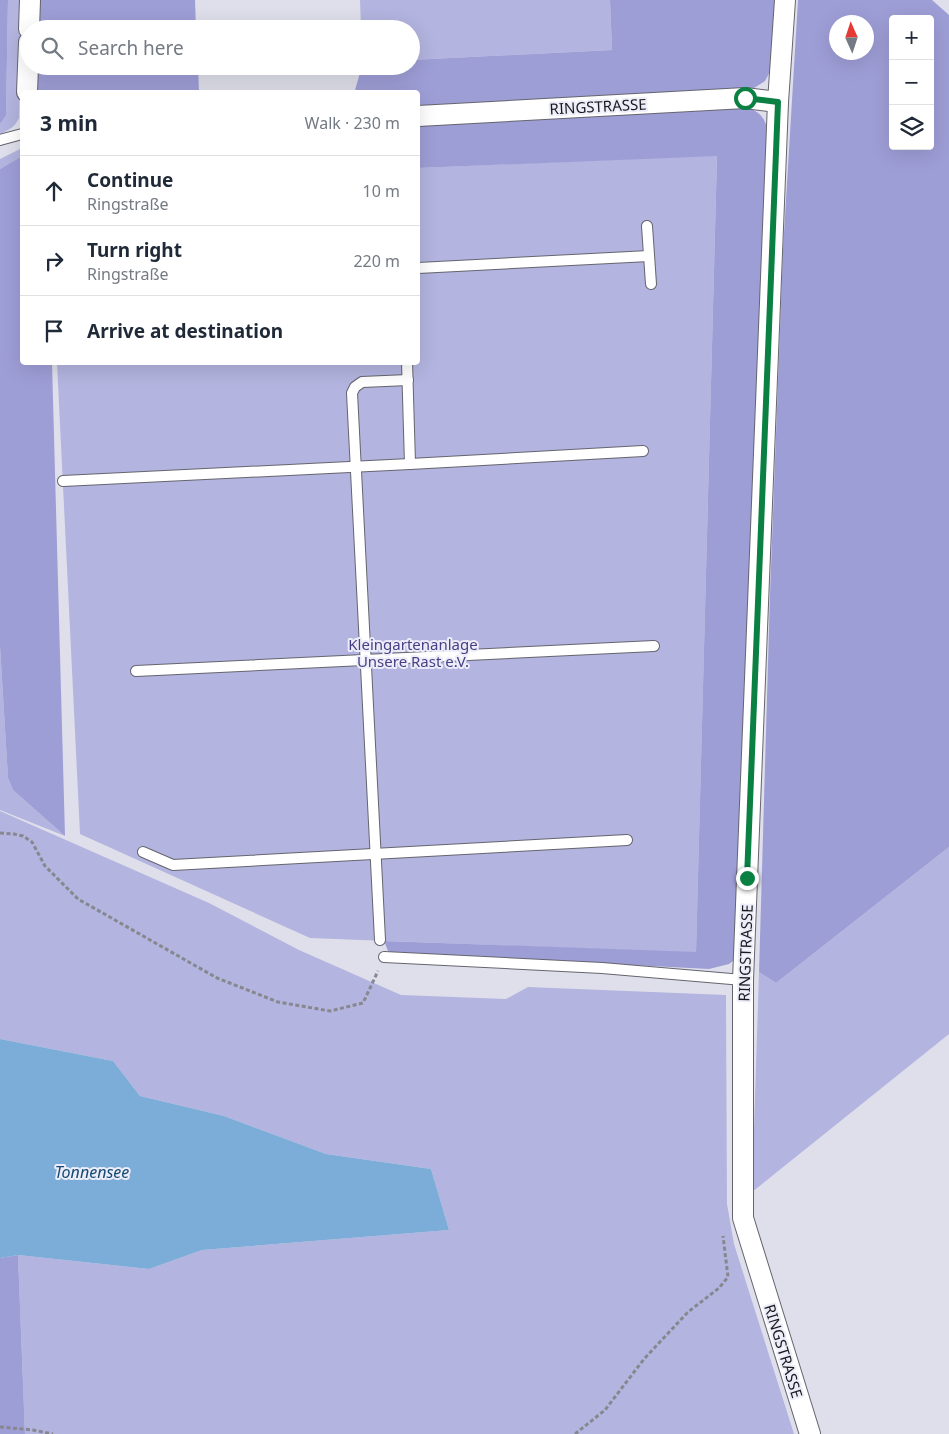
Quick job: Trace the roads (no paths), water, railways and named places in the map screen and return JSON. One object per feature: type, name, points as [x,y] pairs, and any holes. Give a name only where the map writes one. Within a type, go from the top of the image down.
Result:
[{"type":"street","points":[[29,20],[30,0]]},
{"type":"street","name":"RINGSTRASSE","points":[[785,0],[778,102],[743,980],[743,1218],[810,1434]]},
{"type":"street","points":[[27,90],[28,75]]},
{"type":"street","name":"RINGSTRASSE","points":[[420,116],[745,98],[778,102]]},
{"type":"lane","points":[[0,140],[20,135]]},
{"type":"lane","points":[[647,226],[650,284]]},
{"type":"lane","points":[[420,268],[648,256]]},
{"type":"lane","points":[[407,365],[410,464]]},
{"type":"lane","points":[[380,940],[354,467],[352,393],[355,387],[362,382],[408,380]]},
{"type":"lane","points":[[63,481],[643,451]]},
{"type":"lane","points":[[136,671],[654,646]]},
{"type":"lane","points":[[143,852],[173,865],[627,840]]},
{"type":"lane","points":[[384,957],[602,968],[743,980]]},
{"type":"water","name":"Tonnensee","points":[[0,1039],[113,1061],[140,1096],[224,1116],[326,1154],[431,1169],[449,1230],[202,1250],[149,1269],[18,1255],[0,1258]]},
{"type":"park label","name":"Kleingartenanlage Unsere Rast e.V.","points":[[413,652]]}]
